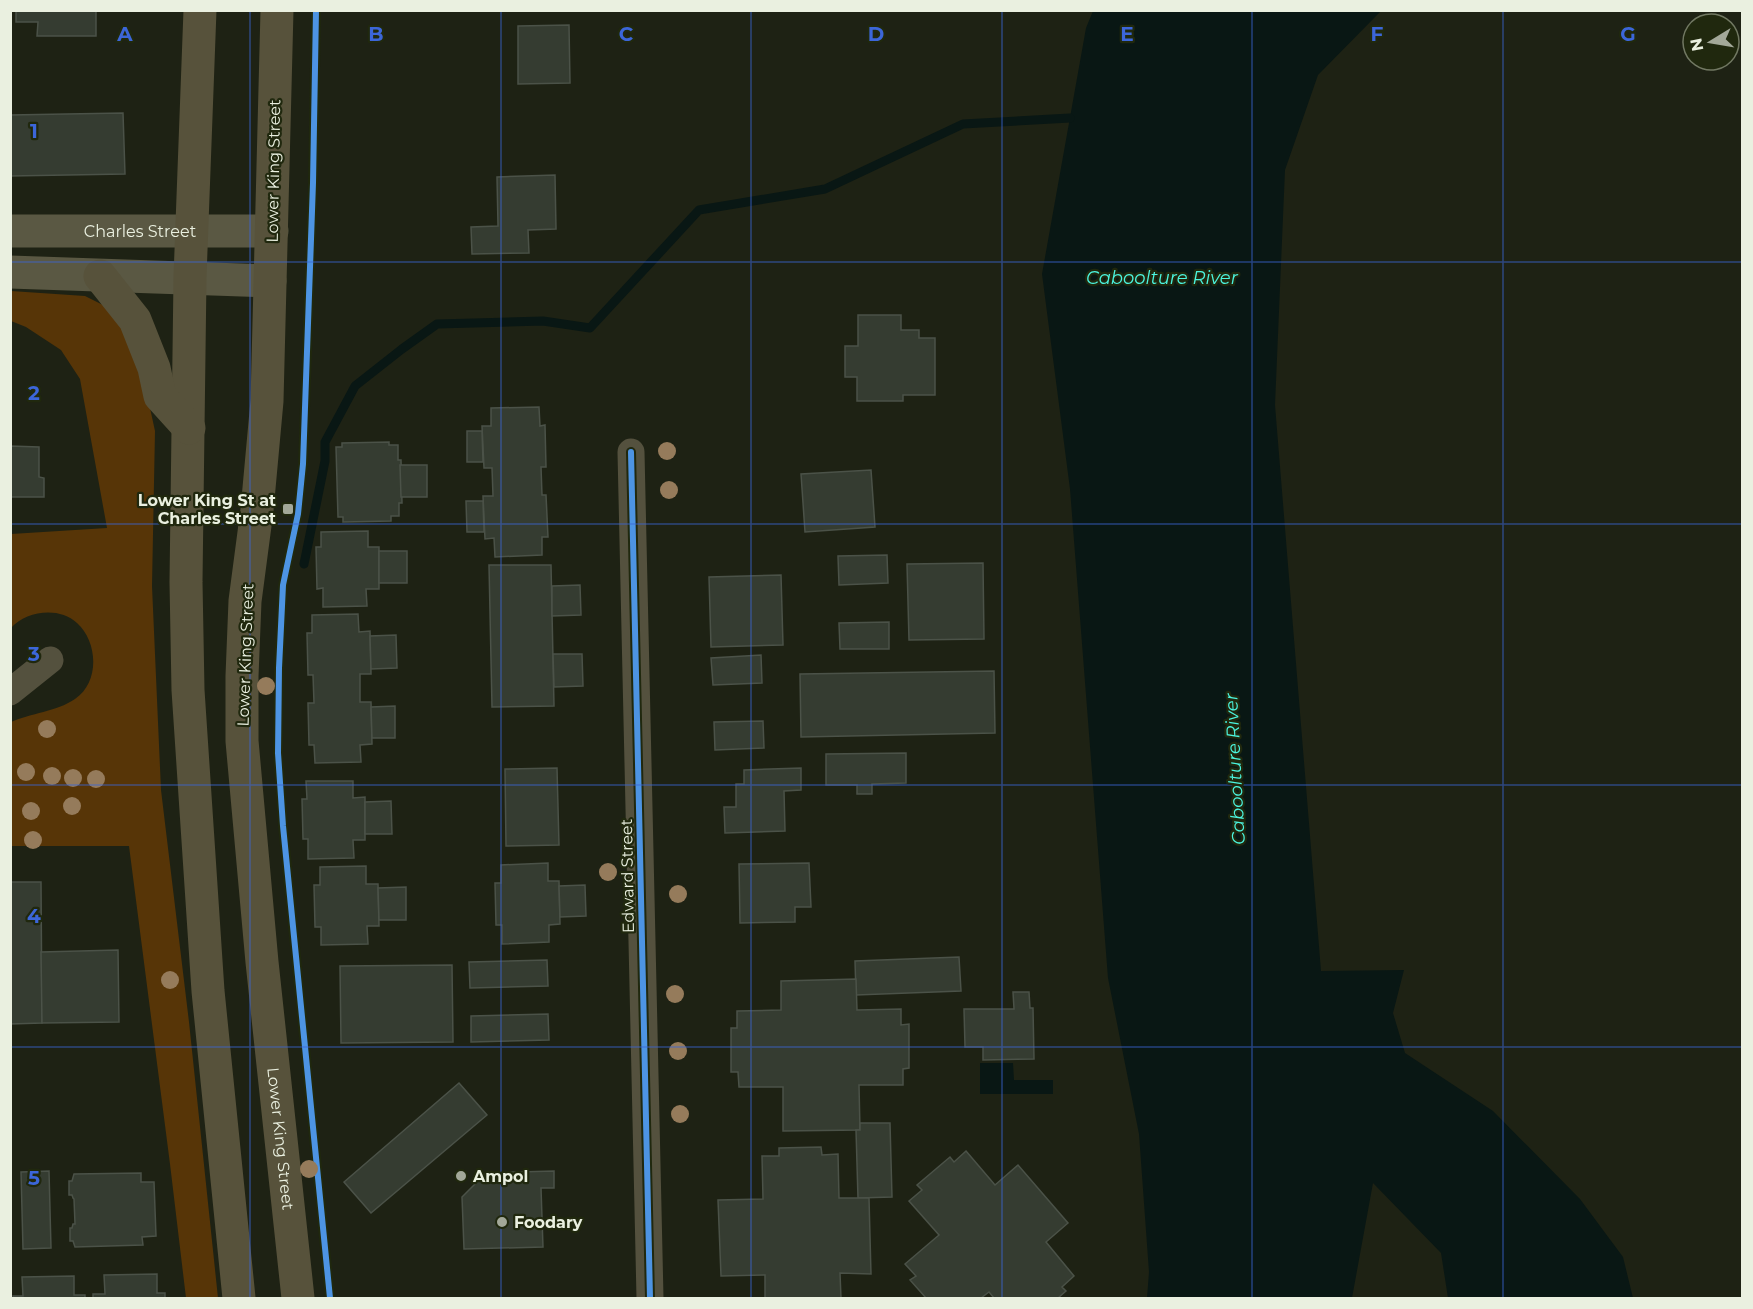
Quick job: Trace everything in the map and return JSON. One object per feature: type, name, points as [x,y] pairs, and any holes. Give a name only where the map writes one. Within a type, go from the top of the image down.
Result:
[{"type":"main road","points":[[200,10],[190,277],[186,582],[189,702],[208,991],[239,1299]]},
{"type":"main road","name":"Lower King Street","points":[[277,10],[267,401],[257,510],[245,601],[242,741],[262,962],[298,1299]]},
{"type":"main road","name":"Charles Street","points":[[10,231],[272,231]]},
{"type":"main road","points":[[10,272],[270,280]]},
{"type":"main road","points":[[100,276],[135,321],[154,368],[160,396],[189,428]]},
{"type":"street","name":"Edward Street","points":[[631,452],[650,1299]]},
{"type":"street","points":[[10,692],[50,660]]},
{"type":"shaded area","points":[[11,291],[85,296],[109,308],[129,336],[145,385],[155,431],[152,586],[161,790],[189,1022],[218,1298],[186,1298],[129,846],[11,846],[11,722],[60,707],[75,699],[89,683],[93,662],[89,640],[84,631],[77,623],[61,614],[34,614],[17,622],[11,628],[11,534],[107,528],[80,379],[61,350],[26,327],[11,321]]},
{"type":"water","name":"Caboolture River","points":[[1093,11],[1381,11],[1318,75],[1285,170],[1275,405],[1321,971],[1404,970],[1393,1013],[1405,1053],[1493,1111],[1580,1199],[1623,1257],[1633,1298],[1448,1298],[1441,1253],[1373,1183],[1352,1298],[1147,1298],[1149,1272],[1139,1134],[1108,978],[1070,489],[1042,274],[1086,28]]},
{"type":"water","points":[[980,1063],[1013,1063],[1014,1080],[1053,1080],[1053,1094],[980,1094]]},
{"type":"building","points":[[16,10],[96,10],[96,36],[37,36],[38,22],[16,22]]},
{"type":"building","points":[[569,25],[570,83],[518,84],[518,26]]},
{"type":"building","points":[[123,113],[125,174],[10,176],[10,115]]},
{"type":"building","points":[[555,175],[556,229],[528,230],[529,253],[472,254],[471,227],[498,226],[497,177]]},
{"type":"building","points":[[858,315],[901,315],[901,330],[919,330],[919,338],[935,338],[935,395],[903,395],[903,401],[857,401],[857,377],[845,377],[845,346],[858,346]]},
{"type":"building","points":[[539,407],[540,426],[545,425],[546,467],[541,467],[542,495],[546,495],[548,537],[542,537],[542,555],[495,557],[494,538],[485,539],[483,496],[493,496],[492,468],[484,468],[482,426],[491,426],[491,408]]},
{"type":"building","points":[[467,431],[482,431],[483,462],[467,462]]},
{"type":"building","points":[[389,442],[389,445],[398,445],[398,460],[401,460],[402,503],[399,503],[399,516],[391,516],[391,521],[343,522],[343,517],[338,517],[336,447],[342,447],[342,443]]},
{"type":"building","points":[[10,446],[39,447],[39,477],[44,478],[44,497],[10,497]]},
{"type":"building","points":[[400,465],[427,465],[427,497],[401,497]]},
{"type":"building","points":[[871,470],[875,527],[805,532],[801,474]]},
{"type":"building","points":[[466,501],[483,501],[484,532],[467,532]]},
{"type":"building","points":[[368,531],[368,547],[379,547],[379,589],[366,589],[367,606],[323,607],[323,588],[317,589],[316,547],[321,547],[321,532]]},
{"type":"building","points":[[379,551],[407,551],[407,583],[379,583]]},
{"type":"building","points":[[887,555],[888,583],[839,585],[838,556]]},
{"type":"building","points":[[983,563],[984,639],[909,640],[907,564]]},
{"type":"building","points":[[489,565],[551,565],[554,706],[492,707]]},
{"type":"building","points":[[781,575],[783,645],[711,647],[709,577]]},
{"type":"building","points":[[580,585],[581,615],[552,616],[552,586]]},
{"type":"building","points":[[358,614],[359,632],[370,631],[371,674],[360,674],[360,702],[371,702],[372,744],[360,745],[361,762],[315,763],[314,745],[309,745],[308,703],[314,703],[313,675],[308,675],[307,633],[312,633],[312,615]]},
{"type":"building","points":[[889,622],[889,649],[840,649],[839,623]]},
{"type":"building","points":[[396,635],[397,668],[371,669],[370,636]]},
{"type":"building","points":[[553,654],[582,654],[583,686],[554,687]]},
{"type":"building","points":[[761,655],[762,683],[713,685],[711,658]]},
{"type":"building","points":[[994,671],[995,733],[801,737],[800,674]]},
{"type":"building","points":[[395,706],[395,738],[372,738],[371,707]]},
{"type":"building","points":[[763,721],[764,748],[715,750],[714,722]]},
{"type":"building","points":[[906,753],[906,783],[872,784],[872,794],[857,794],[857,785],[826,785],[826,754]]},
{"type":"building","points":[[557,768],[559,845],[506,846],[505,769]]},
{"type":"building","points":[[801,768],[801,790],[784,791],[785,831],[725,833],[724,807],[736,807],[736,784],[744,784],[744,770]]},
{"type":"building","points":[[306,781],[353,781],[353,798],[365,797],[365,840],[353,840],[354,858],[308,859],[308,839],[303,839],[302,799],[307,799]]},
{"type":"building","points":[[391,801],[392,834],[365,834],[365,802]]},
{"type":"building","points":[[548,863],[548,881],[559,881],[560,924],[549,925],[549,942],[502,944],[502,925],[496,925],[495,883],[501,883],[501,865]]},
{"type":"building","points":[[809,863],[811,907],[795,907],[795,922],[740,923],[739,864]]},
{"type":"building","points":[[366,866],[366,884],[378,884],[379,926],[367,926],[368,944],[321,945],[321,927],[315,927],[314,885],[320,885],[320,867]]},
{"type":"building","points":[[10,882],[41,882],[42,1023],[10,1024]]},
{"type":"building","points":[[585,885],[586,916],[560,917],[559,886]]},
{"type":"building","points":[[406,887],[406,920],[379,920],[378,888]]},
{"type":"building","points":[[118,950],[119,1022],[42,1023],[41,952]]},
{"type":"building","points":[[959,957],[961,991],[856,995],[855,961]]},
{"type":"building","points":[[547,960],[548,986],[470,988],[469,962]]},
{"type":"building","points":[[452,965],[453,1042],[341,1043],[340,966]]},
{"type":"building","points":[[856,979],[857,1010],[901,1009],[901,1025],[909,1024],[909,1068],[903,1069],[903,1085],[859,1085],[860,1130],[783,1131],[783,1087],[739,1087],[738,1072],[731,1072],[731,1028],[737,1028],[737,1011],[781,1010],[781,981]]},
{"type":"building","points":[[1013,992],[1029,992],[1030,1008],[1033,1008],[1034,1059],[983,1060],[983,1047],[965,1047],[964,1009],[1014,1009]]},
{"type":"building","points":[[548,1014],[549,1040],[471,1042],[471,1016]]},
{"type":"building","points":[[459,1083],[487,1115],[371,1213],[344,1182]]},
{"type":"building","points":[[860,1123],[890,1123],[892,1197],[858,1198],[856,1130],[860,1130]]},
{"type":"building","points":[[821,1147],[822,1155],[838,1154],[839,1198],[869,1198],[871,1274],[840,1273],[841,1298],[765,1298],[765,1275],[721,1276],[718,1200],[763,1199],[762,1156],[779,1156],[779,1148]]},
{"type":"building","points":[[966,1151],[995,1185],[1018,1165],[1068,1223],[1046,1242],[1074,1276],[1062,1287],[1066,1291],[1058,1298],[994,1298],[989,1292],[981,1298],[926,1298],[910,1280],[916,1276],[905,1264],[939,1235],[909,1201],[922,1190],[917,1185],[950,1157],[954,1162]]},
{"type":"building","points":[[49,1171],[51,1248],[23,1249],[21,1172]]},
{"type":"building","name":"Foodary","points":[[554,1171],[554,1188],[541,1188],[543,1247],[464,1249],[462,1197],[486,1173]]},
{"type":"building","points":[[141,1173],[141,1182],[154,1182],[156,1236],[142,1237],[143,1245],[75,1247],[73,1241],[70,1241],[70,1228],[75,1224],[74,1199],[72,1195],[69,1195],[69,1181],[72,1181],[74,1174]]},
{"type":"building","points":[[157,1274],[157,1293],[165,1293],[165,1298],[93,1298],[93,1294],[105,1294],[104,1275]]},
{"type":"building","points":[[74,1276],[74,1295],[85,1295],[85,1298],[13,1298],[13,1296],[23,1296],[22,1277]]},
{"type":"waterway","points":[[304,564],[325,461],[325,442],[355,386],[437,324],[543,321],[590,328],[699,210],[825,189],[963,124],[1070,118]]},
{"type":"cycle path","points":[[316,10],[313,183],[303,464],[298,514],[283,585],[278,753],[283,826],[330,1298]]},
{"type":"cycle path","points":[[631,452],[650,1298]]},
{"type":"place","name":"Lower King St at Charles Street","points":[[288,509]]},
{"type":"place","name":"Ampol","points":[[461,1176]]},
{"type":"place","name":"Foodary","points":[[502,1222]]}]
